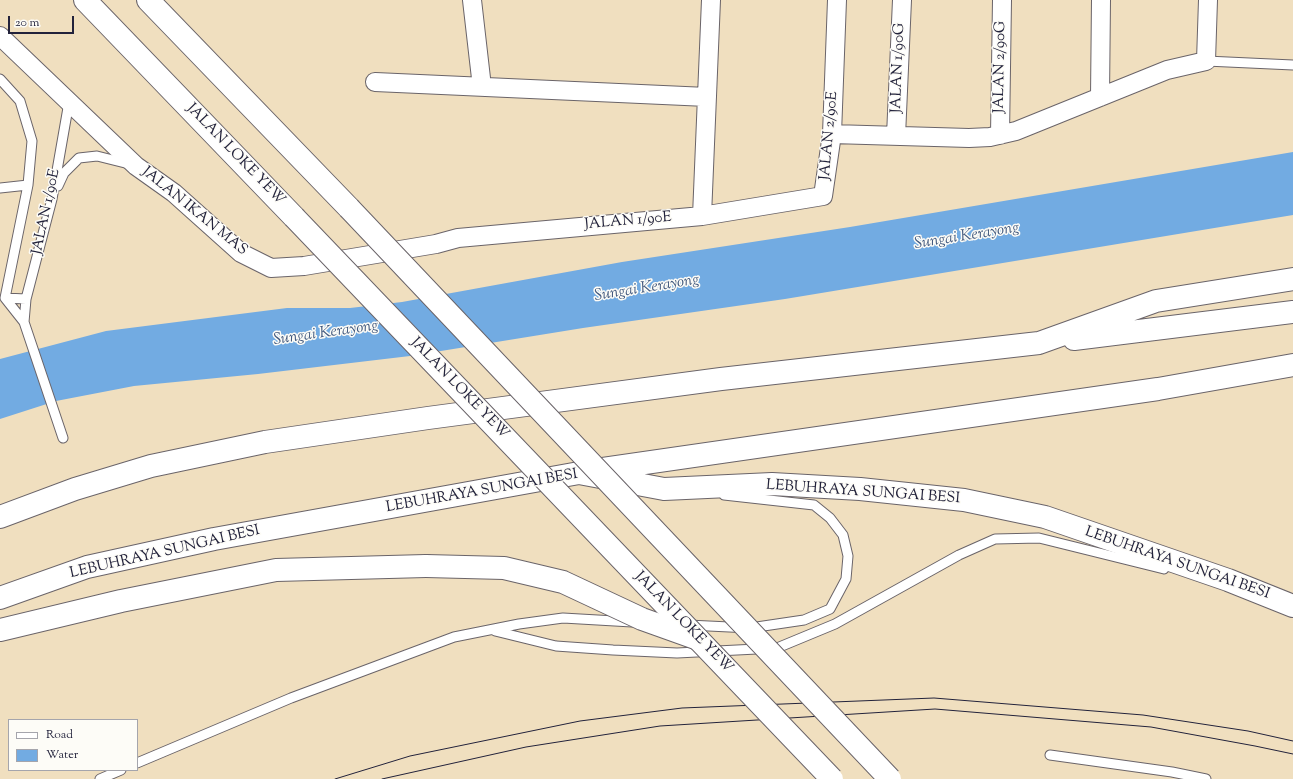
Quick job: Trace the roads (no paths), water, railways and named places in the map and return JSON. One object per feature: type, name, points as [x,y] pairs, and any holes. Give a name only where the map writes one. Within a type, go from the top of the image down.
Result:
[{"type":"highway","name":"JALAN LOKE YEW","points":[[85,0],[832,779]]},
{"type":"highway","points":[[148,0],[349,208],[890,779]]},
{"type":"highway","points":[[1040,343],[1156,301],[1293,279]]},
{"type":"highway","points":[[0,518],[75,489],[151,466],[265,442],[428,418],[721,379],[1161,330],[1293,312]]},
{"type":"highway","points":[[579,473],[1158,389],[1293,365]]},
{"type":"highway","name":"LEBUHRAYA SUNGAI BESI","points":[[0,598],[87,567],[214,539],[579,473],[664,488],[772,484],[860,489],[964,500],[1045,517],[1228,580],[1293,606]]},
{"type":"highway","points":[[0,630],[121,601],[276,570],[426,566],[504,568],[563,582],[642,619],[698,639]]},
{"type":"street","points":[[472,0],[482,87]]},
{"type":"street","points":[[702,216],[711,0]]},
{"type":"street","name":"JALAN 2/90E","points":[[702,216],[823,196],[832,134],[837,0]]},
{"type":"street","name":"JALAN 1/90G","points":[[896,136],[902,0]]},
{"type":"street","name":"JALAN 2/90G","points":[[1000,135],[1002,0]]},
{"type":"street","points":[[1100,97],[1101,0]]},
{"type":"street","points":[[832,134],[969,138],[1000,135],[1016,131],[1166,70],[1206,61],[1208,0]]},
{"type":"street","name":"JALAN IKAN MAS","points":[[0,36],[136,166],[174,193],[241,253],[271,268],[304,266],[436,244]]},
{"type":"street","points":[[375,82],[707,97]]},
{"type":"street","name":"JALAN 1/90E","points":[[436,244],[458,238],[702,216]]},
{"type":"lane","points":[[1206,61],[1293,65]]},
{"type":"lane","points":[[0,79],[20,102],[32,142],[28,185],[5,298],[24,322],[63,438]]},
{"type":"lane","name":"JALAN 1/90E","points":[[24,322],[26,299],[52,199],[69,102]]},
{"type":"lane","points":[[52,199],[64,173],[79,158],[96,156],[136,166]]},
{"type":"lane","points":[[0,188],[28,185]]},
{"type":"lane","points":[[5,298],[26,299]]},
{"type":"lane","points":[[138,763],[291,698],[454,637],[519,624],[563,618],[750,628],[804,620],[830,609],[846,579],[848,556],[843,535],[830,518],[814,505],[664,488]]},
{"type":"lane","points":[[492,630],[556,646],[613,650],[677,653],[777,648],[835,624],[959,555],[995,539],[1039,538],[1201,578],[1228,580]]},
{"type":"lane","points":[[1050,755],[1172,772],[1206,779]]},
{"type":"lane","points":[[100,779],[119,771]]},
{"type":"water","name":"Sungai Kerayong","points":[[1293,152],[1293,215],[785,299],[583,328],[410,356],[258,374],[134,386],[56,401],[0,419],[0,359],[106,331],[287,308],[350,308],[402,302],[622,262],[850,227]]},
{"type":"tram line","points":[[335,779],[410,756],[580,721],[682,708],[934,698],[1143,715],[1248,731],[1293,741]]},
{"type":"tram line","points":[[382,779],[526,747],[660,726],[935,709],[1151,727],[1293,754]]}]
